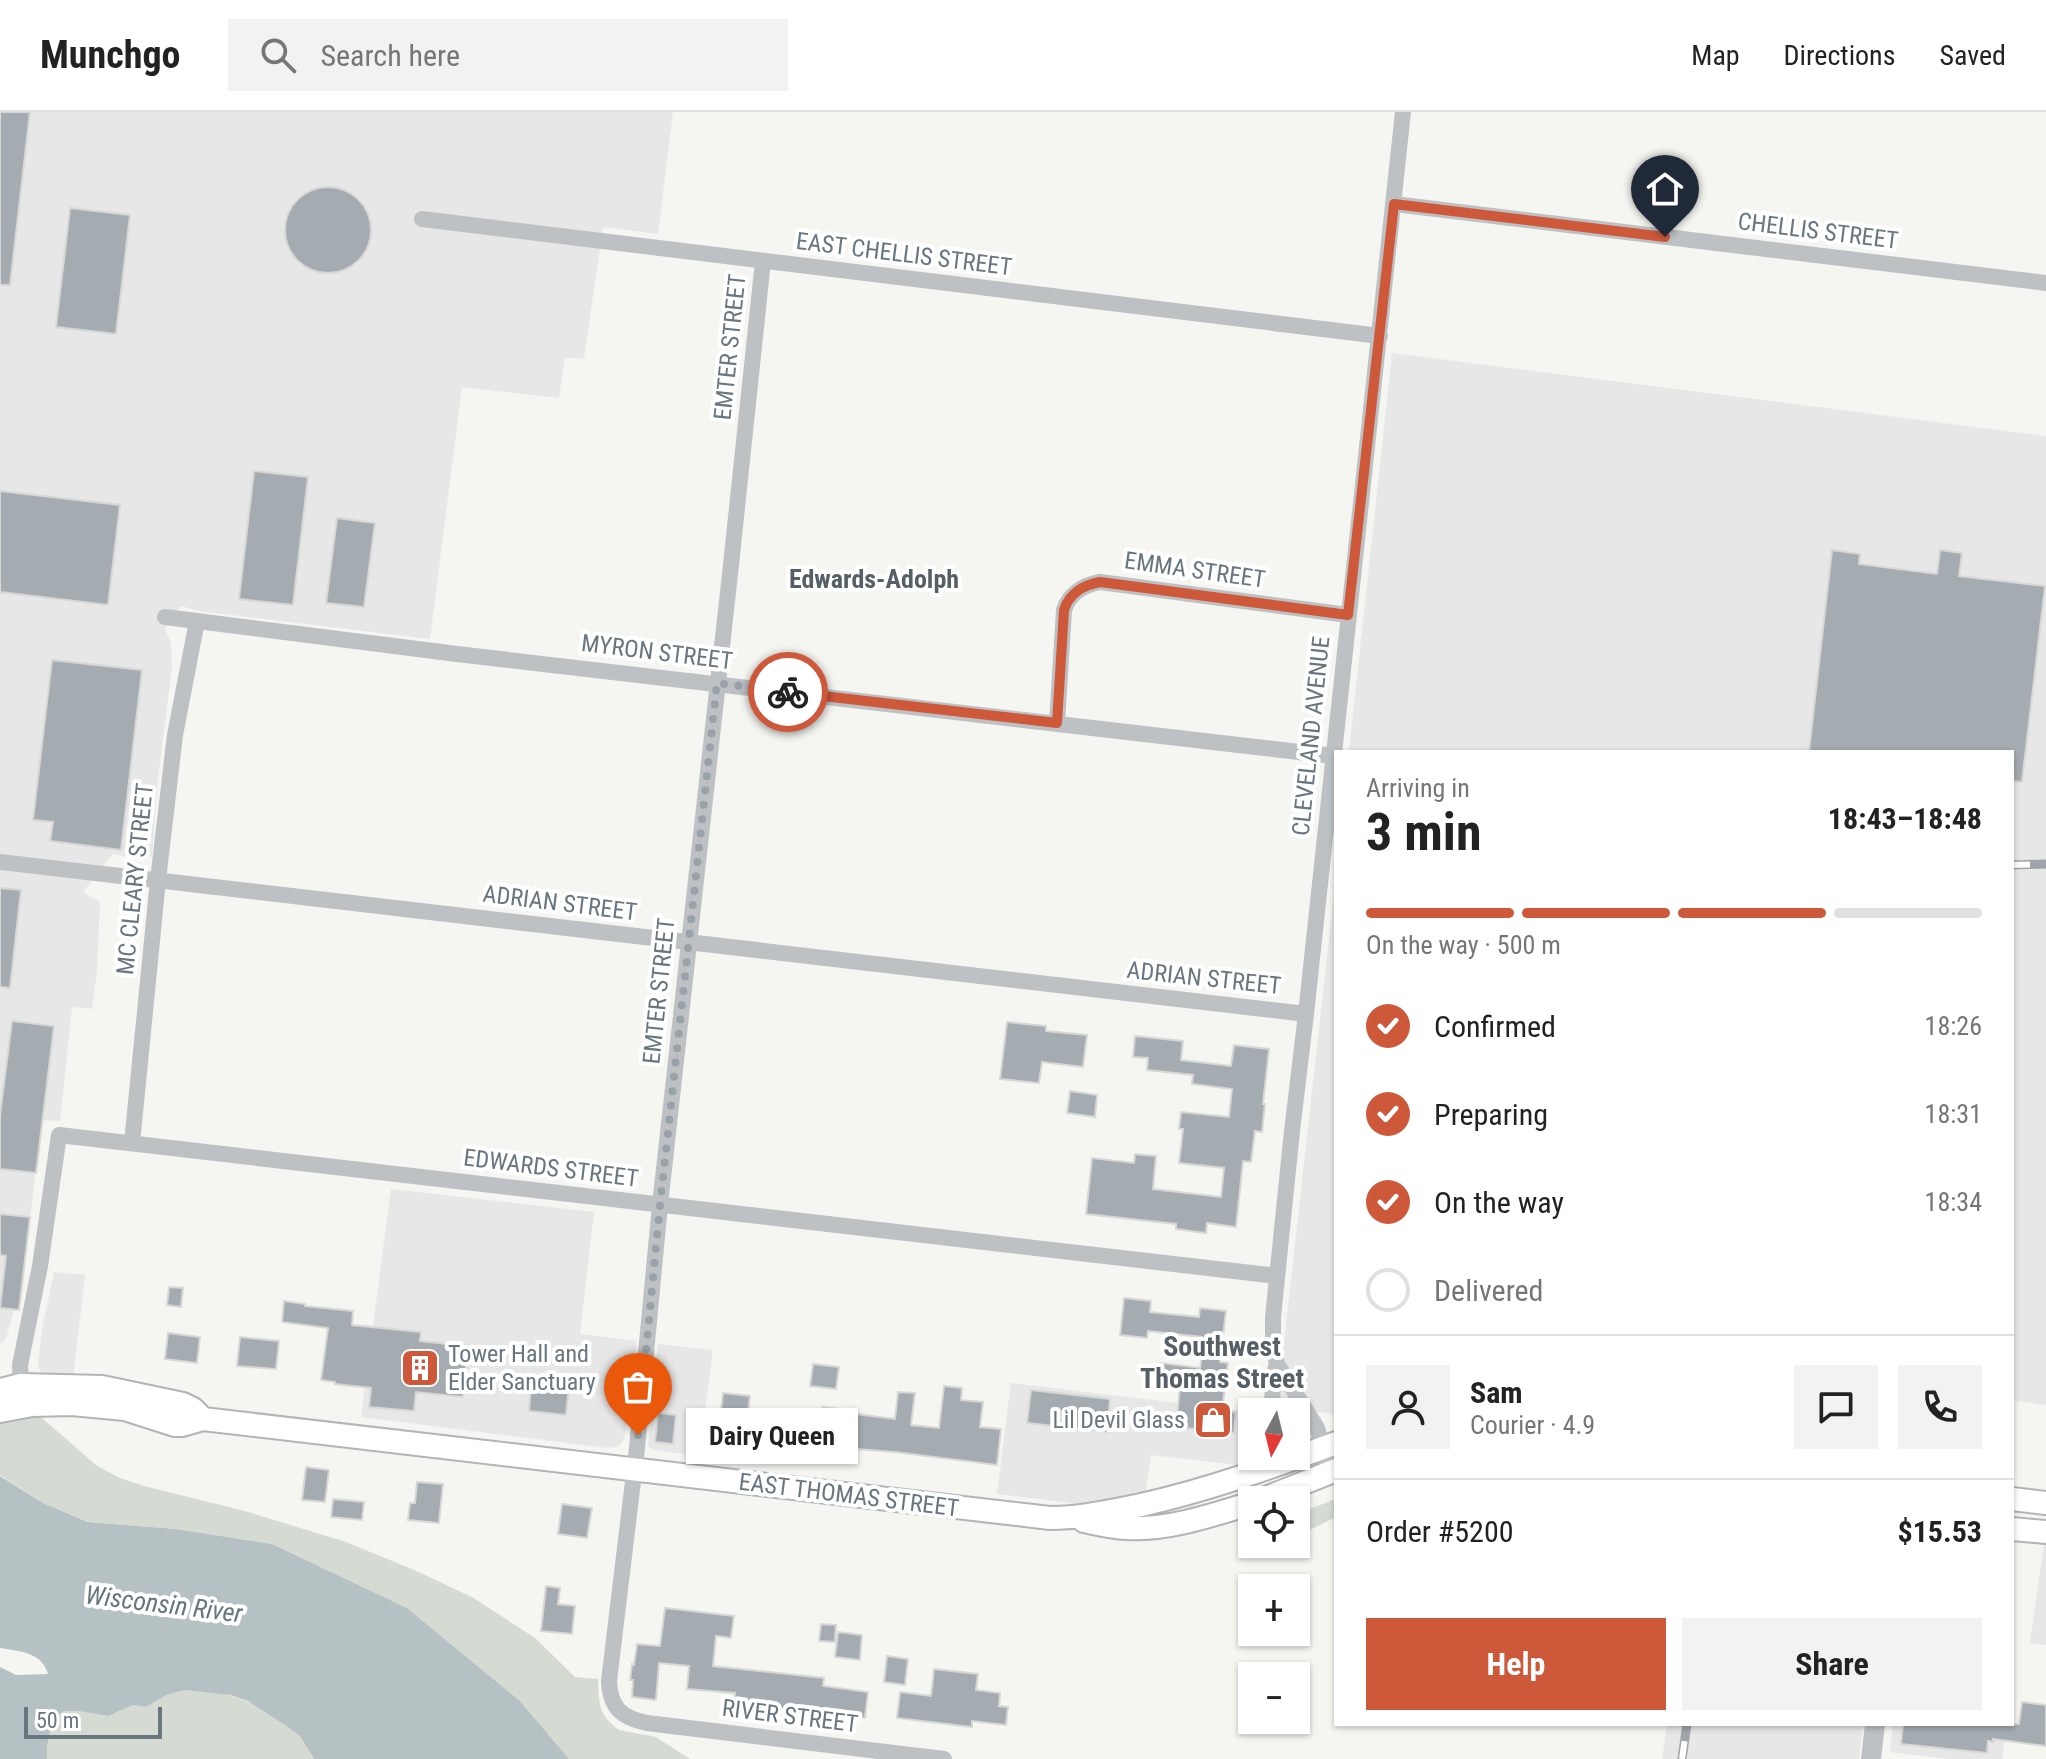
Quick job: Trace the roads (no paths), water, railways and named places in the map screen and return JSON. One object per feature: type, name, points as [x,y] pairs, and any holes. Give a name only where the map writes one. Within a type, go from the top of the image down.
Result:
[{"type":"main road","name":"EAST THOMAS STREET","points":[[10,1387],[70,1385],[107,1388],[183,1404],[203,1419]]},
{"type":"main road","name":"EAST THOMAS STREET","points":[[0,1411],[39,1405],[80,1404],[125,1409],[175,1425],[203,1419],[1016,1515],[1067,1518],[1183,1496],[1247,1470]]},
{"type":"main road","name":"EAST THOMAS STREET","points":[[1310,1451],[1330,1445]]},
{"type":"main road","points":[[1297,1486],[1333,1472]]},
{"type":"main road","points":[[2016,1500],[2046,1503]]},
{"type":"main road","points":[[1067,1518],[1138,1528],[1198,1518],[1238,1507]]},
{"type":"main road","points":[[2014,1529],[2046,1532]]},
{"type":"street","name":"CLEVELAND AVENUE","points":[[1333,1472],[1330,1445],[1277,1364],[1272,1332],[1403,112]]},
{"type":"street","name":"CHELLIS STREET","points":[[1394,204],[2046,283]]},
{"type":"street","name":"EAST CHELLIS STREET","points":[[422,219],[1380,336]]},
{"type":"street","name":"EMTER STREET","points":[[631,1719],[611,1700],[609,1681],[763,261]]},
{"type":"street","name":"EMMA STREET","points":[[1057,723],[1064,610],[1071,597],[1090,584],[1100,582],[1348,615]]},
{"type":"street","name":"MYRON STREET","points":[[165,617],[1333,756]]},
{"type":"street","name":"MC CLEARY STREET","points":[[132,1143],[175,735],[197,621]]},
{"type":"street","name":"ADRIAN STREET","points":[[0,862],[1306,1014]]},
{"type":"street","name":"EDWARDS STREET","points":[[10,1387],[20,1365],[40,1266],[59,1135],[1277,1276]]},
{"type":"street","name":"CLEVELAND AVENUE","points":[[1272,1398],[1277,1364]]},
{"type":"street","name":"RIVER STREET","points":[[631,1719],[944,1759]]},
{"type":"street","points":[[1871,1759],[1875,1726]]},
{"type":"water","name":"Wisconsin River","points":[[0,1476],[43,1503],[88,1522],[176,1529],[272,1544],[407,1608],[520,1701],[569,1759],[314,1759],[300,1736],[248,1701],[230,1695],[185,1690],[167,1695],[146,1707],[133,1705],[108,1716],[64,1711],[50,1733],[47,1759],[0,1759],[0,1667],[16,1675],[48,1674],[35,1657],[0,1648]]},
{"type":"railway","points":[[2014,865],[2046,864]]},
{"type":"railway","points":[[1682,1759],[1687,1726]]},
{"type":"place","name":"Tower Hall and Elder Sanctuary","points":[[420,1368]]},
{"type":"place","name":"Lil Devil Glass","points":[[1213,1420]]},
{"type":"place","name":"Dairy Queen","points":[[638,1435]]},
{"type":"district","name":"Edwards-Adolph","points":[[874,579]]},
{"type":"district","name":"Southwest Thomas Street","points":[[1222,1362]]}]
